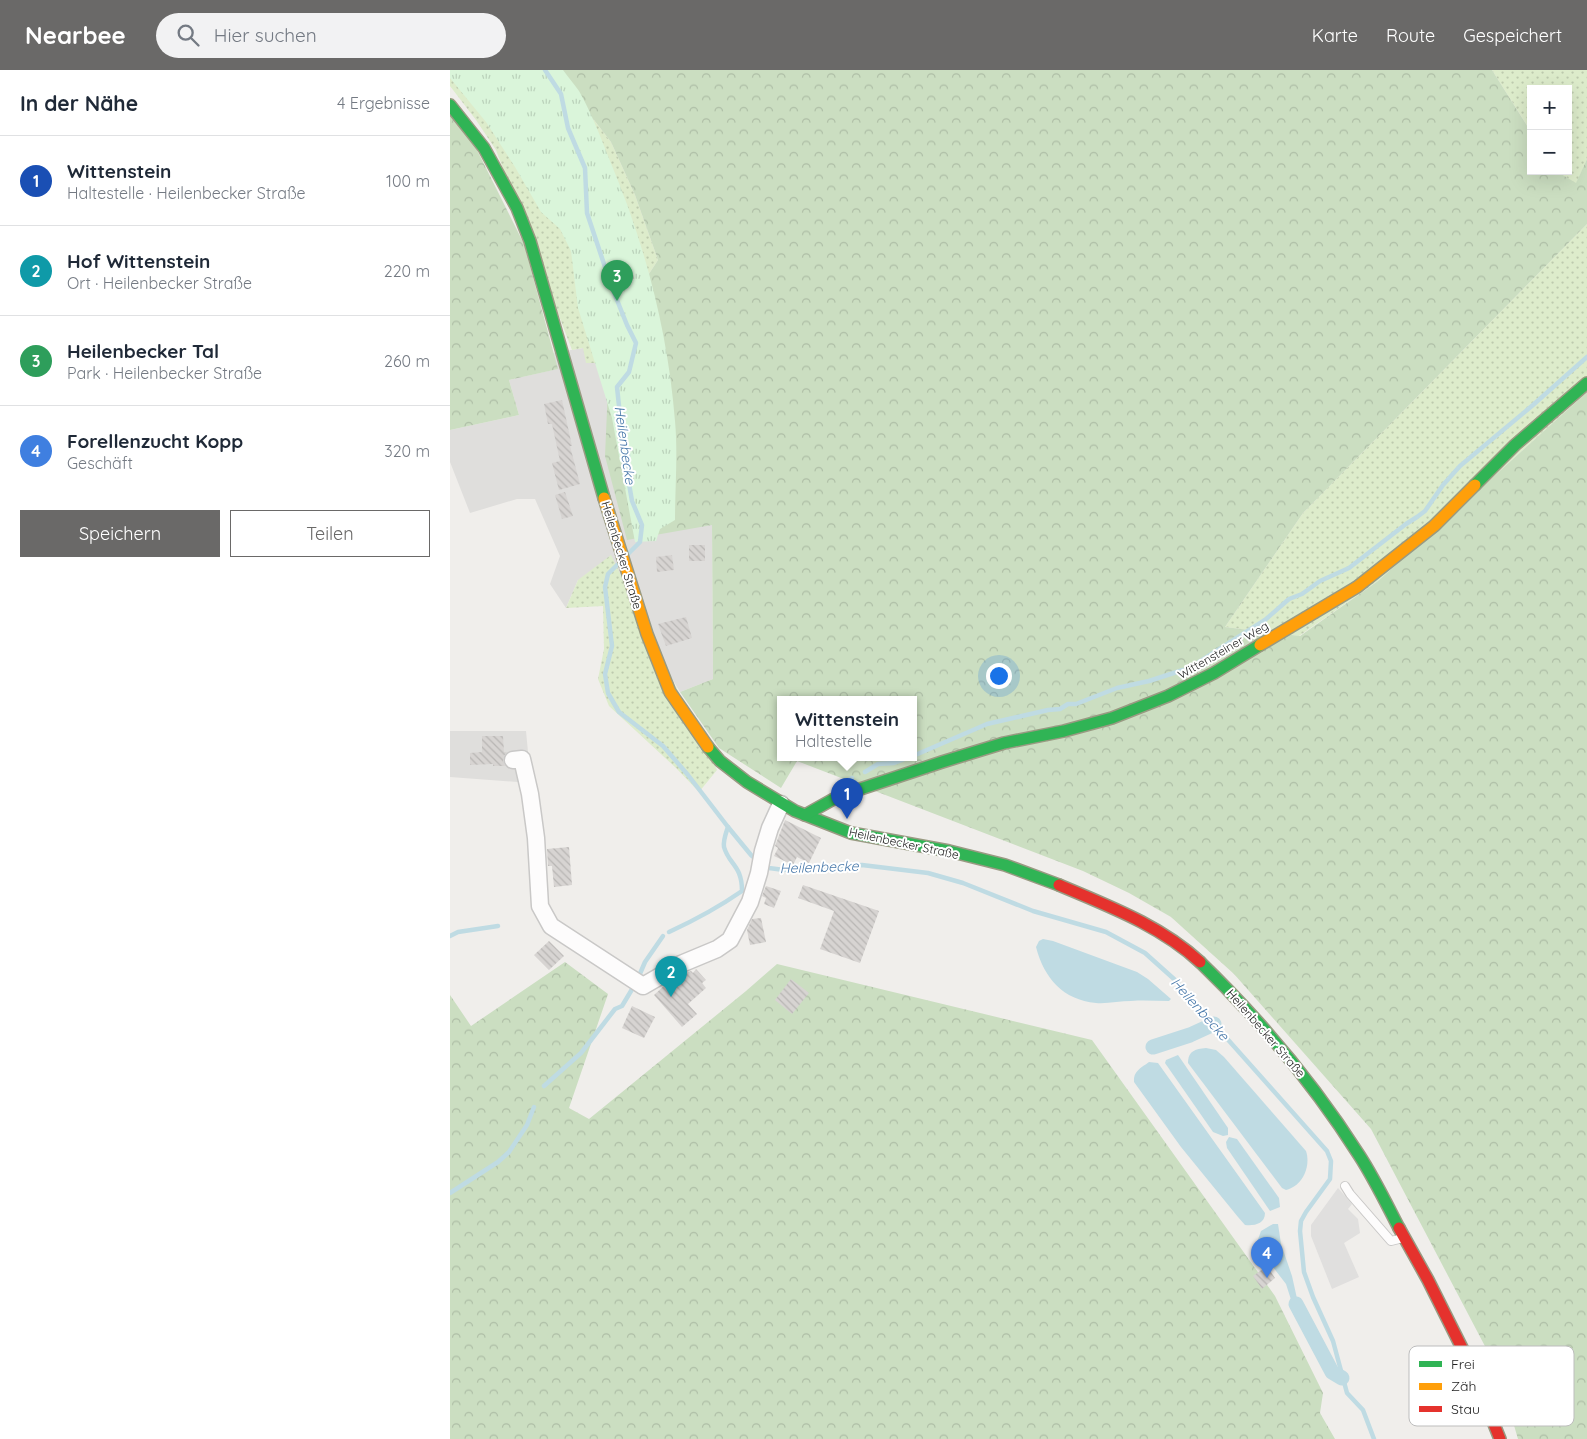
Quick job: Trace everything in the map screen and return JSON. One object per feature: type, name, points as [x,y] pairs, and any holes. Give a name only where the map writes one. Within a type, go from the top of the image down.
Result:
[{"type":"main road","name":"Heilenbecker Straße","points":[[450,105],[484,148],[520,216],[530,240],[618,545],[647,634],[670,692],[700,737],[720,761],[746,782],[781,804],[805,816],[851,833],[949,851],[1005,866],[1084,894],[1128,914],[1161,933],[1192,956],[1228,989],[1261,1025],[1304,1076],[1333,1116],[1360,1156],[1405,1237],[1461,1346]]},
{"type":"main road","name":"Wittensteiner Weg","points":[[805,816],[839,796],[1004,743],[1064,731],[1112,718],[1168,696],[1214,673],[1357,587],[1434,526],[1514,445],[1587,383]]},
{"type":"main road","name":"Heilenbecker Straße","points":[[1495,1426],[1500,1439]]},
{"type":"street","points":[[513,760],[522,759],[530,794],[536,838],[540,906],[551,926],[643,986],[681,964],[717,949],[730,940],[750,902],[759,873],[762,851],[781,804]]},
{"type":"lane","points":[[1345,1186],[1391,1241],[1405,1237]]},
{"type":"shaded area","points":[[583,348],[602,363],[712,525],[713,679],[680,692],[627,604],[578,580],[566,608],[550,584],[560,556],[535,499],[517,499],[470,513],[450,462],[450,430],[519,415],[509,380],[557,369],[553,353]]},
{"type":"shaded area","points":[[450,731],[526,731],[531,783],[450,777]]},
{"type":"shaded area","points":[[1338,1188],[1352,1204],[1348,1209],[1358,1219],[1360,1233],[1344,1243],[1359,1277],[1332,1289],[1311,1236],[1311,1225]]},
{"type":"green space","points":[[450,70],[594,120],[611,142],[635,195],[658,260],[617,323],[602,363],[586,363],[583,348],[572,350],[496,150],[450,86]]},
{"type":"green space","points":[[450,70],[563,70],[579,91],[596,125],[623,192],[644,256],[661,322],[672,388],[676,446],[675,520],[660,529],[656,541],[635,542],[612,418],[578,308],[571,251],[560,229],[541,212],[486,122],[450,78]]},
{"type":"green space","points":[[538,70],[1492,70],[1527,126],[1527,175],[1563,175],[1576,183],[1587,159],[1587,224],[1303,513],[1225,627],[1300,636],[1378,581],[1587,392],[1587,1439],[1518,1439],[1514,1426],[1574,1426],[1574,1346],[1485,1346],[1371,1129],[1234,974],[1171,917],[1129,893],[1083,871],[797,761],[781,788],[719,748],[680,692],[713,679],[712,525],[627,540],[605,456],[608,387],[617,323],[658,260],[635,195],[611,142],[594,120],[556,106]]},
{"type":"green space","points":[[1492,70],[1587,70],[1587,159],[1576,184],[1562,175],[1572,175],[1572,85],[1527,85],[1527,126]]},
{"type":"green space","points":[[450,113],[476,148],[524,244],[558,369],[509,380],[519,415],[450,430]]},
{"type":"green space","points":[[1587,224],[1587,392],[1378,581],[1299,636],[1225,627],[1303,513]]},
{"type":"green space","points":[[611,555],[717,770],[699,792],[609,706],[598,679],[604,649],[603,606],[566,608],[578,580]]},
{"type":"green space","points":[[565,962],[608,994],[569,1108],[589,1119],[777,964],[1092,1040],[1275,1296],[1323,1393],[1320,1413],[1335,1439],[450,1439],[450,995],[471,1026]]},
{"type":"water","points":[[1043,939],[1137,972],[1171,999],[1169,1001],[1096,1003],[1074,997],[1057,986],[1044,968],[1036,947],[1039,941]]},
{"type":"water","points":[[1206,1048],[1216,1050],[1224,1057],[1306,1151],[1307,1163],[1304,1175],[1292,1188],[1286,1190],[1282,1188],[1188,1063],[1189,1056],[1193,1051]]},
{"type":"water","points":[[1178,1055],[1228,1128],[1228,1135],[1223,1136],[1213,1132],[1165,1063],[1166,1060]]},
{"type":"water","points":[[1149,1062],[1158,1063],[1265,1213],[1265,1217],[1261,1222],[1255,1225],[1245,1225],[1181,1147],[1134,1082],[1136,1072]]},
{"type":"water","points":[[1229,1137],[1237,1139],[1279,1198],[1280,1207],[1270,1211],[1227,1148],[1226,1142]]},
{"type":"water","points":[[1273,1224],[1278,1224],[1281,1244],[1292,1276],[1298,1303],[1293,1306],[1286,1284],[1256,1245],[1261,1231]]},
{"type":"building","points":[[562,400],[572,446],[570,446],[580,484],[559,490],[552,463],[560,461],[552,424],[548,424],[544,404]]},
{"type":"building","points":[[565,492],[573,516],[562,519],[555,495]]},
{"type":"building","points":[[689,545],[705,545],[705,561],[689,561]]},
{"type":"building","points":[[672,555],[674,570],[657,572],[656,557]]},
{"type":"building","points":[[686,617],[692,638],[666,646],[658,624]]},
{"type":"building","points":[[482,736],[503,736],[504,752],[507,752],[503,761],[505,766],[493,766],[493,764],[470,765],[470,753],[482,752]]},
{"type":"building","points":[[785,820],[821,838],[809,863],[797,857],[793,865],[774,856],[778,848],[775,846]]},
{"type":"building","points":[[569,847],[572,885],[554,887],[552,866],[548,866],[547,849]]},
{"type":"building","points":[[803,885],[879,911],[860,963],[820,949],[834,911],[798,898]]},
{"type":"building","points":[[766,886],[781,891],[774,908],[764,904],[766,898],[762,896]]},
{"type":"building","points":[[761,918],[766,942],[750,945],[747,930],[752,919]]},
{"type":"building","points":[[549,941],[564,956],[549,970],[534,955]]},
{"type":"building","points":[[696,969],[706,980],[702,983],[706,988],[688,1004],[697,1014],[682,1027],[654,995],[666,984],[685,973],[691,971],[693,973]]},
{"type":"building","points":[[791,979],[809,993],[792,1014],[775,1000]]},
{"type":"building","points":[[632,1006],[655,1017],[644,1038],[622,1028]]},
{"type":"building","points":[[1267,1266],[1275,1278],[1262,1289],[1253,1276]]},
{"type":"waterway","name":"Heilenbecke","points":[[545,70],[561,94],[568,128],[585,168],[587,213],[611,285],[636,343],[629,372],[617,387],[621,425],[628,455],[628,478],[632,501],[642,525],[640,542],[628,554]]},
{"type":"waterway","points":[[1199,662],[1265,620],[1289,599],[1302,594],[1320,581],[1349,568],[1425,511],[1443,485],[1460,466],[1587,357]]},
{"type":"waterway","name":"Heilenbecke","points":[[617,565],[608,574],[605,587],[612,646],[605,674],[608,693],[619,712],[663,746],[751,855],[758,861]]},
{"type":"waterway","points":[[917,754],[987,724],[1060,709],[1068,704],[1076,704],[1117,688],[1149,681],[1183,670]]},
{"type":"waterway","points":[[865,772],[878,764],[899,761]]},
{"type":"waterway","points":[[840,785],[852,778]]},
{"type":"waterway","points":[[669,932],[707,913],[742,891],[738,870],[724,847],[724,839],[728,827]]},
{"type":"waterway","name":"Heilenbecke","points":[[764,865],[769,868],[784,870],[862,865],[928,873],[963,883],[1033,911],[1106,932],[1145,953],[1174,979],[1327,1151],[1331,1161],[1330,1179],[1301,1221],[1300,1231],[1304,1272],[1333,1341],[1347,1393],[1363,1410],[1374,1439]]},
{"type":"waterway","points":[[450,936],[458,932],[498,926]]},
{"type":"waterway","points":[[639,976],[645,962],[663,936]]},
{"type":"waterway","points":[[544,1086],[581,1053],[615,1009],[622,1006],[634,986]]},
{"type":"waterway","points":[[1153,1047],[1190,1035],[1214,1024]]},
{"type":"waterway","points":[[450,1193],[498,1162],[509,1152],[527,1125],[534,1107]]},
{"type":"waterway","points":[[1296,1304],[1332,1372],[1342,1378]]},
{"type":"traffic: fast","points":[[450,105],[484,148],[517,208],[530,241],[604,498]]},
{"type":"traffic: fast","points":[[1475,485],[1515,445],[1587,383]]},
{"type":"traffic: fast","points":[[805,815],[839,796],[942,762],[1004,743],[1064,731],[1112,718],[1168,696],[1214,673],[1260,645]]},
{"type":"traffic: fast","points":[[708,747],[720,761],[747,782],[795,811],[851,833],[949,851],[1005,865],[1059,885]]},
{"type":"traffic: fast","points":[[1200,962],[1265,1030],[1324,1103],[1364,1164],[1399,1228]]},
{"type":"traffic: slow","points":[[1260,645],[1357,587],[1434,526],[1475,485]]},
{"type":"traffic: slow","points":[[604,498],[647,634],[670,692],[708,747]]},
{"type":"traffic: jam","points":[[1059,885],[1151,927],[1168,937],[1200,962]]},
{"type":"traffic: jam","points":[[1399,1228],[1461,1346]]},
{"type":"traffic: jam","points":[[1495,1426],[1500,1439]]},
{"type":"place","name":"Heilenbecker Tal","points":[[617,301]]},
{"type":"place","name":"Wittenstein","points":[[847,819]]},
{"type":"place","name":"Hof Wittenstein","points":[[671,997]]},
{"type":"place","name":"Forellenzucht Kopp","points":[[1267,1278]]}]
